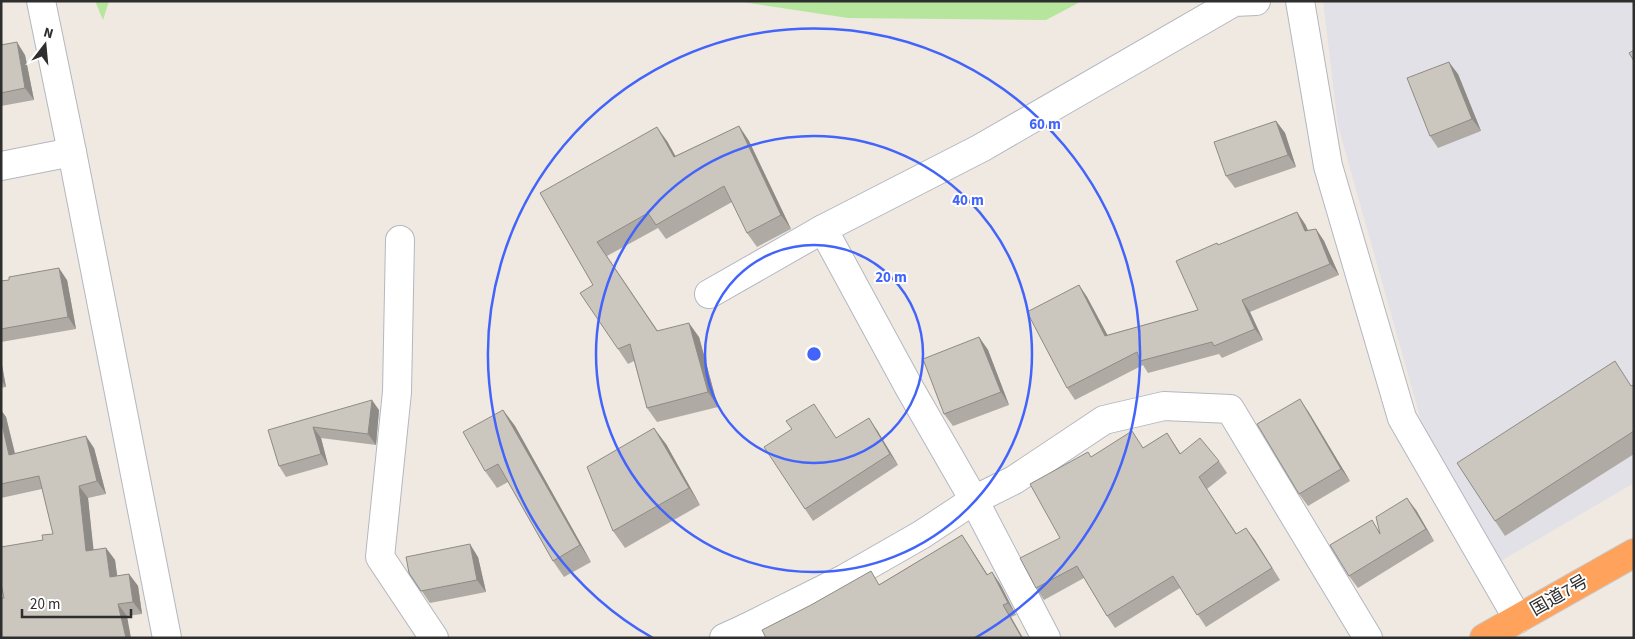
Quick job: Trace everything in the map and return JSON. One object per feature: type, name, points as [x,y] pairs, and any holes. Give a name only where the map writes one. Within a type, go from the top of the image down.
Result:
[{"type":"highway","name":"国道7号","points":[[1484,638],[1634,553]]},
{"type":"street","points":[[41,1],[167,638]]},
{"type":"street","points":[[709,294],[823,229],[981,148],[1234,2],[1256,1]]},
{"type":"street","points":[[1300,1],[1328,166],[1402,418],[1518,619]]},
{"type":"street","points":[[1,166],[72,152]]},
{"type":"street","points":[[823,229],[910,389],[974,500],[1046,638]]},
{"type":"street","points":[[400,240],[397,392],[380,557],[434,638]]},
{"type":"street","points":[[741,634],[921,535],[974,500],[1014,480],[1104,420],[1164,406],[1230,409],[1368,638]]},
{"type":"shaded area","points":[[1323,1],[1634,1],[1634,483],[1501,561],[1422,424],[1338,126]]},
{"type":"green space","points":[[95,1],[109,1],[103,20]]},
{"type":"green space","points":[[736,1],[1082,1],[1046,20],[848,18]]},
{"type":"building","points":[[17,42],[25,88],[1,93],[1,45]]},
{"type":"building","points":[[1634,50],[1634,61],[1629,53]]},
{"type":"building","points":[[1449,62],[1472,119],[1430,136],[1407,78]]},
{"type":"building","points":[[1276,121],[1288,155],[1226,176],[1214,142]]},
{"type":"building","points":[[739,126],[781,215],[747,233],[724,186],[656,225],[648,213],[597,242],[657,331],[689,323],[708,392],[647,408],[630,344],[618,349],[580,293],[593,285],[540,193],[657,127],[674,157]]},
{"type":"building","points":[[1297,212],[1305,231],[1316,229],[1330,264],[1242,300],[1255,329],[1214,346],[1212,342],[1140,361],[1137,352],[1067,388],[1027,312],[1079,285],[1105,336],[1198,310],[1176,261]]},
{"type":"building","points":[[59,268],[68,317],[1,329],[1,281],[9,280],[9,277]]},
{"type":"building","points":[[979,337],[1001,392],[944,414],[923,359]]},
{"type":"building","points":[[1615,361],[1631,386],[1634,385],[1634,431],[1495,521],[1457,463]]},
{"type":"building","points":[[1300,399],[1341,469],[1299,494],[1257,424]]},
{"type":"building","points":[[372,400],[368,434],[313,427],[321,454],[279,466],[268,430]]},
{"type":"building","points":[[814,404],[836,438],[869,418],[890,454],[805,509],[764,447],[792,429],[786,421]]},
{"type":"building","points":[[503,410],[580,545],[553,561],[498,464],[485,471],[463,432]]},
{"type":"building","points":[[1,420],[9,455],[86,436],[97,481],[79,486],[86,551],[106,548],[110,577],[129,574],[133,602],[118,604],[126,638],[1,638],[1,598],[4,598],[1,584],[1,547],[43,540],[42,535],[53,534],[39,476],[1,484]]},
{"type":"building","points":[[654,428],[689,488],[613,531],[587,467]]},
{"type":"building","points":[[1132,431],[1143,448],[1167,433],[1180,454],[1200,438],[1219,461],[1199,477],[1236,534],[1246,528],[1272,568],[1197,615],[1173,576],[1107,616],[1077,566],[1036,588],[1020,558],[1060,538],[1030,484],[1088,452],[1091,457]]},
{"type":"building","points":[[1407,498],[1426,529],[1349,576],[1330,545],[1372,520],[1380,534],[1376,517]]},
{"type":"building","points":[[962,535],[987,575],[992,572],[1008,603],[1003,605],[1022,638],[766,638],[762,630],[871,571],[879,585]]},
{"type":"building","points":[[470,544],[477,580],[421,591],[409,573],[406,557]]}]
